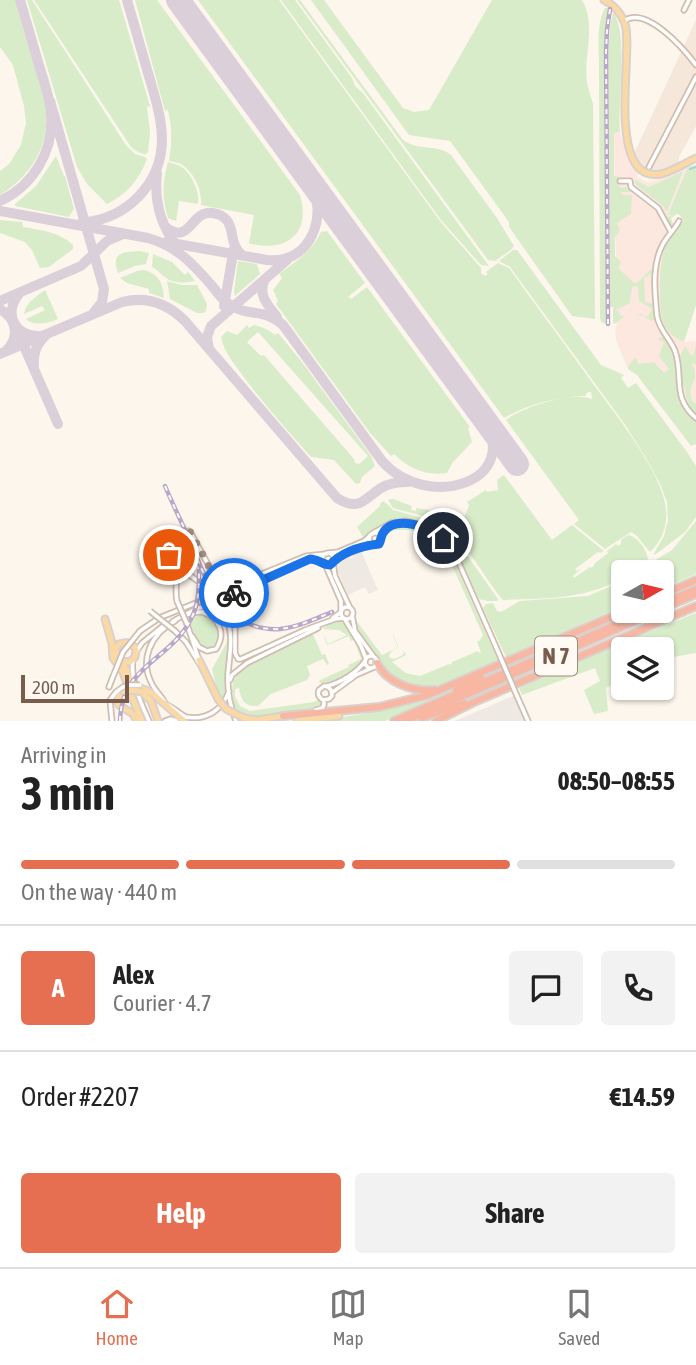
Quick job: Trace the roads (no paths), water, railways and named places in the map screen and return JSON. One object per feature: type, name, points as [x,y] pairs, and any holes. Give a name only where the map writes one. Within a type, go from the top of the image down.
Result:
[{"type":"highway","points":[[674,591],[696,581]]},
{"type":"highway","name":"N 7","points":[[674,602],[696,592]]},
{"type":"highway","points":[[436,721],[669,618],[676,618],[696,606]]},
{"type":"highway","points":[[283,716],[367,709],[400,703],[444,689],[611,617]]},
{"type":"highway","name":"N 7","points":[[408,719],[620,623]]},
{"type":"highway","name":"N 7","points":[[394,721],[408,719],[626,623]]},
{"type":"highway","points":[[408,719],[421,706],[526,657],[532,651]]},
{"type":"highway","points":[[375,663],[407,688],[426,691],[444,689]]},
{"type":"highway","points":[[408,719],[448,709],[533,677]]},
{"type":"highway","points":[[339,716],[380,711],[396,707],[400,703]]},
{"type":"main road","points":[[604,0],[615,7],[624,21],[627,35],[625,124],[630,149],[638,166],[650,173],[663,173],[696,158]]},
{"type":"main road","points":[[105,619],[112,643],[112,655],[123,672],[142,721]]},
{"type":"main road","points":[[108,629],[117,646],[116,654],[127,670],[132,697]]},
{"type":"main road","points":[[117,646],[123,642],[130,643],[135,648],[135,656],[127,662],[121,661]]},
{"type":"main road","points":[[199,660],[218,699],[231,712],[257,720],[283,716]]},
{"type":"main road","points":[[141,689],[151,701],[158,721]]},
{"type":"main road","points":[[137,721],[133,714],[119,705],[117,700],[121,693],[141,689],[152,693],[184,721]]},
{"type":"main road","points":[[297,721],[339,716]]},
{"type":"street","points":[[684,10],[689,0]]},
{"type":"street","points":[[624,21],[638,17],[659,27],[676,40],[696,65]]},
{"type":"street","points":[[649,167],[696,77]]},
{"type":"street","points":[[620,181],[630,181],[631,187],[658,208],[671,232]]},
{"type":"street","points":[[679,220],[661,247],[656,265],[657,319],[674,349],[678,362],[680,396],[688,411],[696,418]]},
{"type":"street","points":[[197,548],[190,553],[184,567],[196,580],[214,588],[227,588],[306,556],[340,551],[364,541],[391,523],[402,521],[420,524],[432,530],[453,550],[528,721]]},
{"type":"street","points":[[149,721],[136,688],[132,668],[142,643],[154,632],[198,608],[222,606],[233,593],[308,560],[316,559],[330,565],[363,547],[379,544],[387,529],[398,524],[416,525],[432,530]]},
{"type":"street","points":[[199,660],[177,601],[176,573],[168,549],[171,540],[179,533],[190,531],[215,582],[208,598]]},
{"type":"street","points":[[372,534],[379,534],[381,538]]},
{"type":"street","points":[[372,534],[369,539],[373,544]]},
{"type":"street","points":[[327,553],[333,556],[335,576],[352,610],[355,631],[375,663]]},
{"type":"street","points":[[327,553],[322,558],[341,601],[344,618],[361,646],[366,666],[375,663]]},
{"type":"street","points":[[221,587],[226,591],[235,621],[236,657],[241,659],[305,630],[330,621],[348,619],[352,615]]},
{"type":"street","points":[[208,598],[213,605]]},
{"type":"street","points":[[109,687],[123,652],[140,631],[153,621],[208,598]]},
{"type":"street","points":[[229,682],[232,675],[252,660],[330,621],[345,607],[350,608]]},
{"type":"street","points":[[150,611],[189,646],[203,669]]},
{"type":"street","points":[[185,615],[209,611],[219,613],[225,619],[231,635],[229,691],[236,721]]},
{"type":"street","points":[[192,636],[199,647],[207,651],[214,650],[220,642],[221,631],[217,622],[210,615],[200,612]]},
{"type":"street","points":[[175,621],[156,636],[149,646],[146,658],[151,683],[165,704],[187,718],[203,719],[215,715],[221,709],[229,691]]},
{"type":"street","points":[[283,716],[320,709],[324,705],[318,693],[320,689],[339,682],[360,668],[369,656],[375,663]]},
{"type":"street","points":[[323,700],[329,699],[340,686],[375,663]]},
{"type":"street","points":[[324,686],[330,688],[332,694]]},
{"type":"street","points":[[112,721],[109,705],[121,693]]},
{"type":"street","points":[[443,721],[452,713]]},
{"type":"street","points":[[165,721],[176,721]]},
{"type":"waterway","points":[[690,169],[696,167]]},
{"type":"railway","points":[[608,324],[606,52],[610,9]]},
{"type":"railway","points":[[165,486],[211,588],[232,614],[261,628],[280,629],[300,625],[332,612]]},
{"type":"railway","points":[[120,721],[122,702],[137,675],[171,645],[191,619],[197,601],[199,571]]}]
